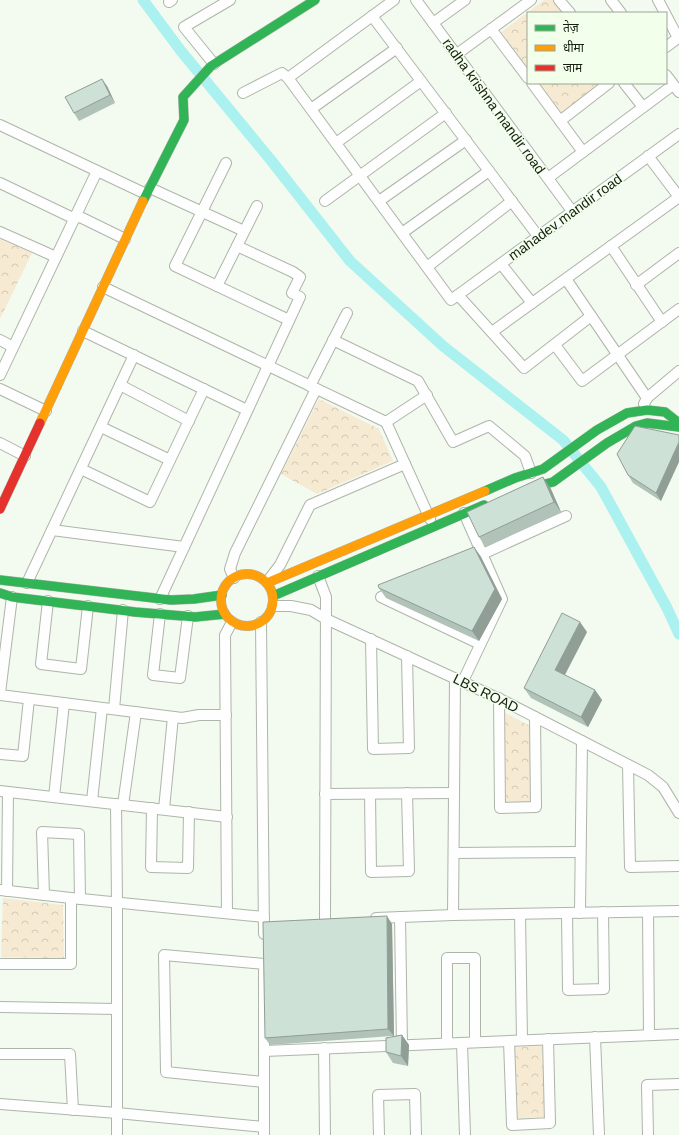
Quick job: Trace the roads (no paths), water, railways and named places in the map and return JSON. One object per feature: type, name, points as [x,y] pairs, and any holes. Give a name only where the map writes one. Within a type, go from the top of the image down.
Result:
[{"type":"street","points":[[213,65],[184,27],[230,0]]},
{"type":"street","points":[[0,509],[125,239],[184,120],[183,97],[213,65],[315,0]]},
{"type":"street","points":[[288,78],[394,0]]},
{"type":"street","name":"radha krishna mandir road","points":[[416,0],[572,211]]},
{"type":"street","points":[[433,23],[465,0]]},
{"type":"street","points":[[456,54],[531,0]]},
{"type":"street","points":[[560,0],[569,12]]},
{"type":"street","points":[[611,0],[620,12]]},
{"type":"street","points":[[658,0],[664,12]]},
{"type":"street","points":[[372,16],[538,236]]},
{"type":"street","points":[[667,18],[678,38],[667,46]]},
{"type":"street","points":[[491,29],[527,77]]},
{"type":"street","points":[[311,109],[397,48]]},
{"type":"street","points":[[243,93],[282,73],[288,78],[427,267],[455,297],[492,332],[524,368],[592,316]]},
{"type":"street","points":[[548,178],[643,107],[676,88],[667,76]]},
{"type":"street","points":[[336,143],[421,81]]},
{"type":"street","points":[[533,84],[583,152]]},
{"type":"street","points":[[560,121],[609,84]]},
{"type":"street","points":[[625,84],[643,107]]},
{"type":"street","points":[[325,201],[446,114]]},
{"type":"street","points":[[0,125],[97,171],[201,212],[244,231]]},
{"type":"street","name":"mahadev mandir road","points":[[455,297],[679,134]]},
{"type":"street","points":[[379,202],[466,140]]},
{"type":"street","points":[[492,332],[679,197],[648,156]]},
{"type":"street","points":[[226,163],[175,266],[289,320]]},
{"type":"street","points":[[0,375],[97,171]]},
{"type":"street","points":[[402,233],[489,171]]},
{"type":"street","points":[[0,183],[125,239]]},
{"type":"street","points":[[427,267],[512,201]]},
{"type":"street","points":[[217,286],[257,206]]},
{"type":"street","points":[[0,232],[56,257]]},
{"type":"street","points":[[160,598],[267,365],[300,297],[292,293],[300,277],[293,272],[237,246]]},
{"type":"street","points":[[611,246],[662,322]]},
{"type":"street","points":[[636,285],[679,253]]},
{"type":"street","points":[[501,264],[532,303]]},
{"type":"street","points":[[566,279],[647,398]]},
{"type":"street","points":[[103,287],[386,422],[434,526]]},
{"type":"street","points":[[555,345],[582,381],[679,309]]},
{"type":"street","points":[[234,578],[230,569],[235,553],[313,387],[333,340],[347,313]]},
{"type":"street","points":[[83,330],[247,410]]},
{"type":"street","points":[[0,340],[13,347]]},
{"type":"street","points":[[333,340],[418,381],[453,442],[489,426],[525,456],[531,473]]},
{"type":"street","points":[[26,583],[134,355]]},
{"type":"street","points":[[636,426],[638,412],[647,398],[679,371]]},
{"type":"street","points":[[120,385],[189,421]]},
{"type":"street","points":[[0,389],[46,411]]},
{"type":"street","points":[[81,469],[150,502],[204,389]]},
{"type":"street","points":[[386,422],[427,395]]},
{"type":"street","points":[[267,583],[515,478],[543,469],[597,430],[627,413],[647,410],[665,412],[679,423]]},
{"type":"street","points":[[524,489],[553,482],[607,443],[636,426],[647,423],[679,427]]},
{"type":"street","points":[[101,426],[170,460]]},
{"type":"street","points":[[0,443],[25,456]]},
{"type":"street","points":[[267,583],[280,565],[310,505],[405,464]]},
{"type":"street","points":[[273,601],[318,576],[490,502]]},
{"type":"street","points":[[454,915],[454,793],[459,680],[480,644],[502,599],[464,514]]},
{"type":"street","points":[[455,566],[566,516]]},
{"type":"street","points":[[52,530],[184,547]]},
{"type":"street","points":[[0,594],[160,614],[229,618],[242,626],[252,626],[269,616],[273,601],[267,583],[263,579],[253,575],[243,575],[234,578],[226,585],[222,595],[222,605],[229,618],[225,635],[227,913]]},
{"type":"street","points":[[318,576],[326,597],[325,920]]},
{"type":"street","points":[[0,580],[171,600],[194,599],[222,595]]},
{"type":"street","points":[[406,587],[381,597],[480,644]]},
{"type":"street","points":[[12,596],[0,694],[182,718],[199,715],[226,715]]},
{"type":"street","points":[[48,601],[41,664],[81,668],[88,606]]},
{"type":"street","name":"LBS ROAD","points":[[273,601],[311,610],[326,619],[499,698],[648,775],[663,787],[679,813]]},
{"type":"street","points":[[114,710],[123,610]]},
{"type":"street","points":[[160,614],[153,675],[180,678],[188,616]]},
{"type":"street","points":[[261,622],[266,920],[264,943]]},
{"type":"street","points":[[371,640],[373,749],[409,748],[407,656]]},
{"type":"street","points":[[499,698],[500,808],[536,807],[535,717]]},
{"type":"street","points":[[0,754],[23,756],[29,699]]},
{"type":"street","points":[[54,797],[64,703]]},
{"type":"street","points":[[92,801],[102,708]]},
{"type":"street","points":[[117,1135],[117,903],[120,804],[136,712]]},
{"type":"street","points":[[164,810],[173,717]]},
{"type":"street","points":[[580,913],[582,741]]},
{"type":"street","points":[[628,765],[630,867],[679,866]]},
{"type":"street","points":[[227,817],[4,791],[3,890],[76,899],[227,913],[266,920]]},
{"type":"street","points":[[370,794],[371,872],[409,871],[407,793]]},
{"type":"street","points":[[325,794],[454,793]]},
{"type":"street","points":[[152,808],[151,867],[188,868],[189,812]]},
{"type":"street","points":[[0,964],[71,964],[79,834],[42,832],[44,895]]},
{"type":"street","points":[[454,853],[580,852]]},
{"type":"street","points":[[363,918],[679,911]]},
{"type":"street","points":[[567,913],[568,990],[604,989],[603,912]]},
{"type":"street","points":[[648,912],[649,1036]]},
{"type":"street","points":[[520,914],[522,1040]]},
{"type":"street","points":[[400,917],[402,1045]]},
{"type":"street","points":[[0,1104],[117,1113],[264,1131],[264,1082],[264,1051],[264,960],[164,955],[166,1072],[264,1082]]},
{"type":"street","points":[[446,1043],[447,958],[476,958],[475,1042]]},
{"type":"street","points":[[0,1007],[117,1009]]},
{"type":"street","points":[[264,1051],[679,1034]]},
{"type":"street","points":[[595,1038],[599,1135]]},
{"type":"street","points":[[510,1041],[512,1125],[550,1124],[548,1039]]},
{"type":"street","points":[[462,1043],[464,1135]]},
{"type":"street","points":[[324,1048],[326,1135]]},
{"type":"street","points":[[0,1054],[70,1054],[73,1110]]},
{"type":"street","points":[[648,1135],[647,1085],[679,1084]]},
{"type":"street","points":[[379,1135],[378,1095],[415,1094],[416,1135]]},
{"type":"waterway","points":[[143,0],[181,51],[270,159],[350,261],[443,346],[563,440],[601,487],[667,608],[679,634]]}]
